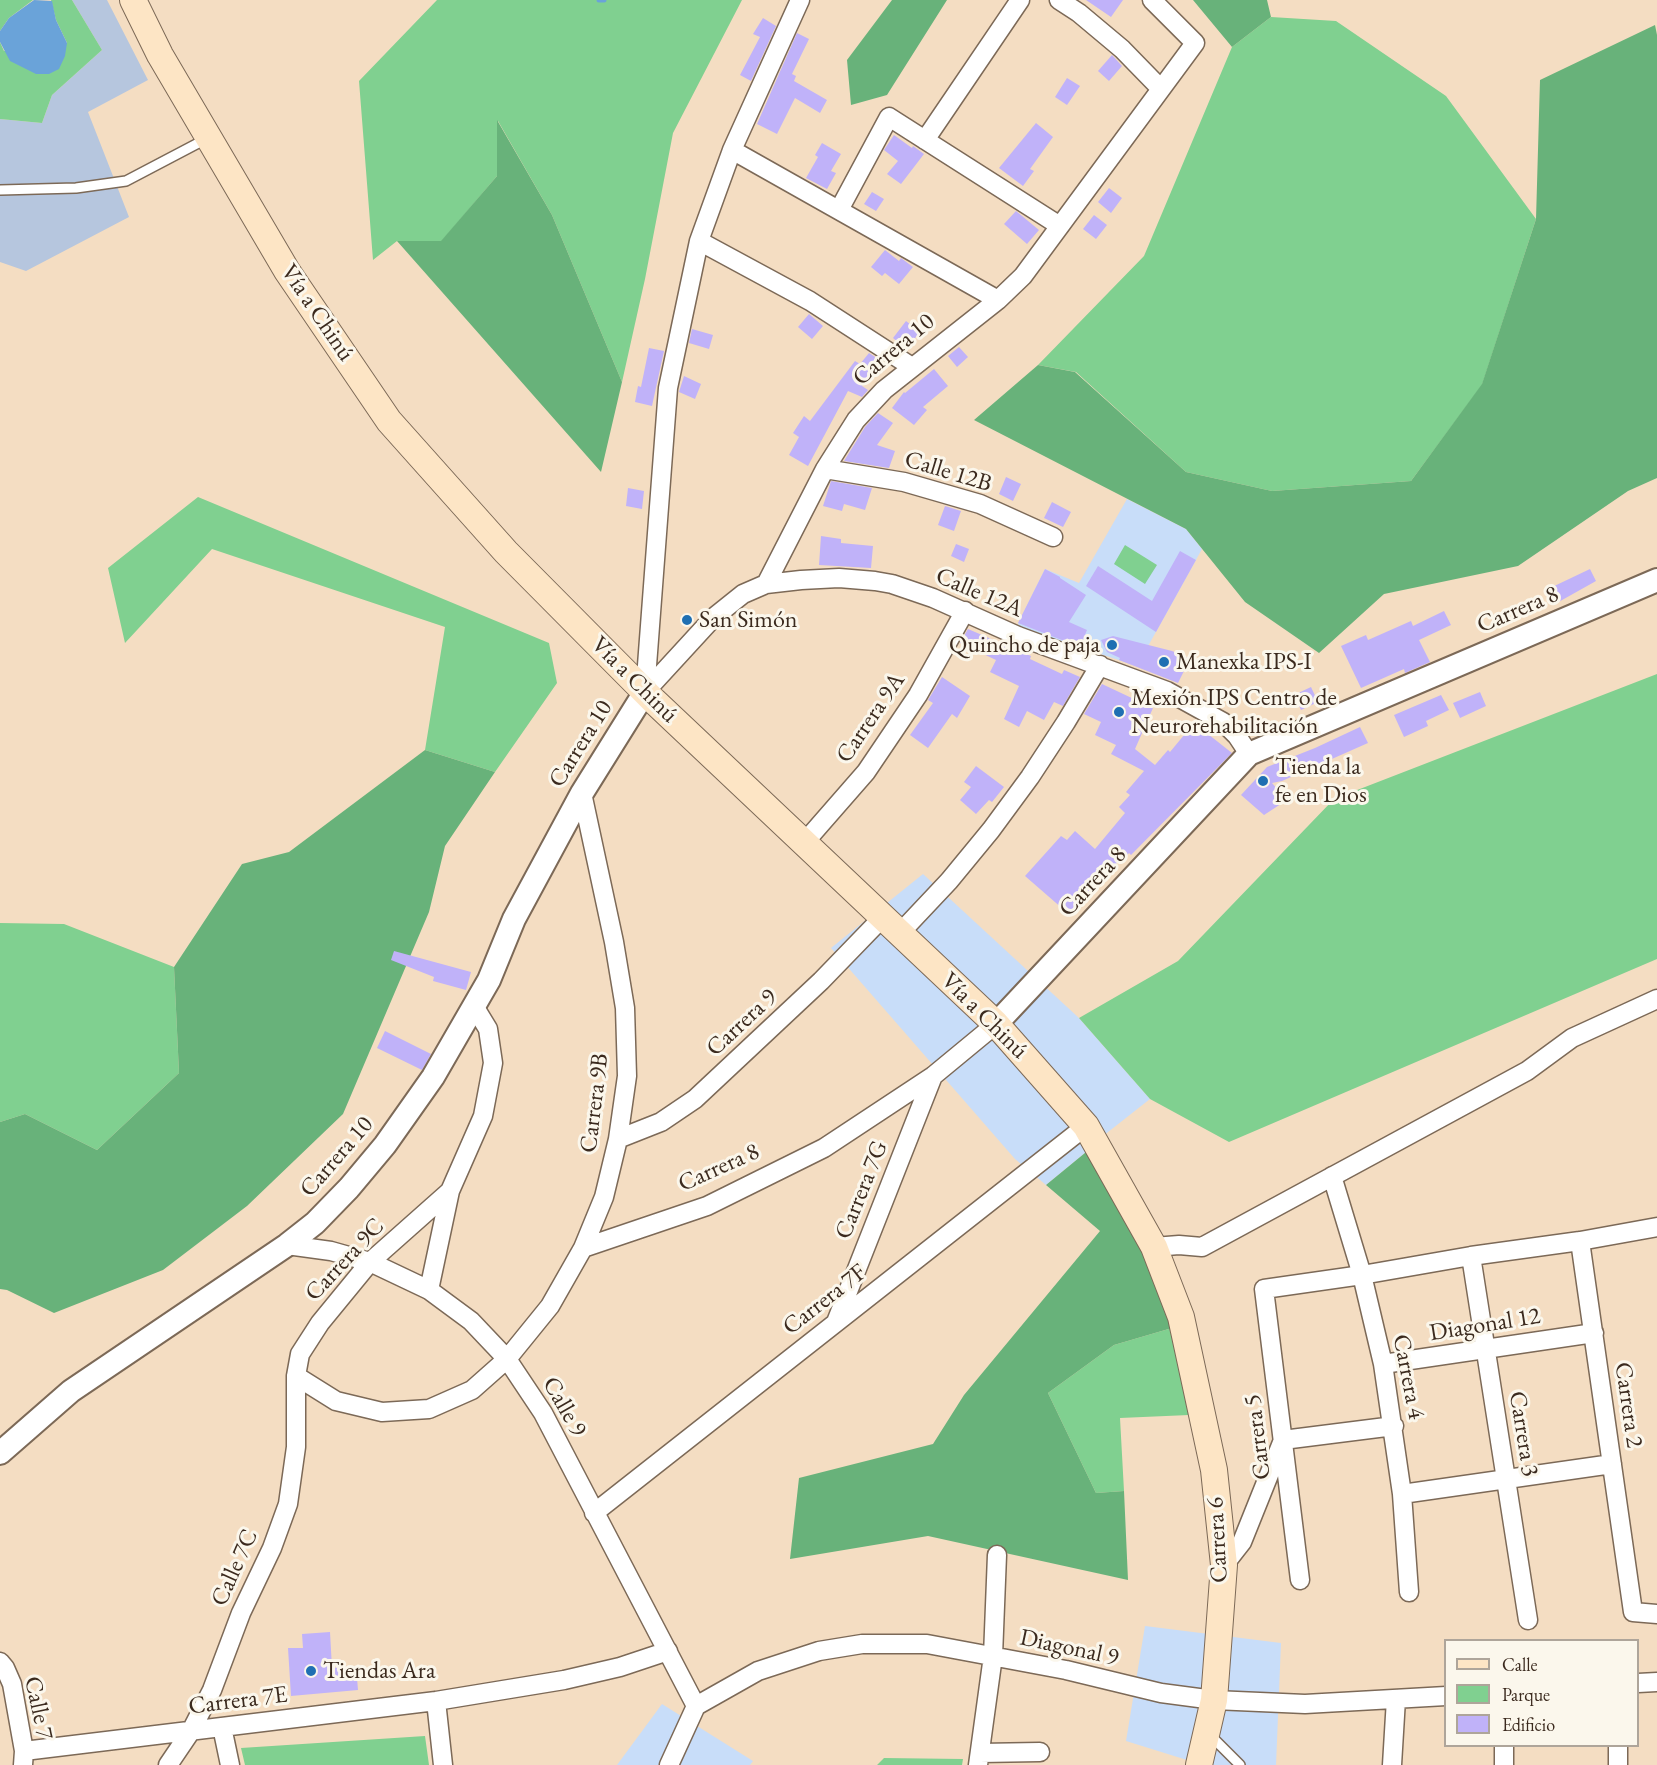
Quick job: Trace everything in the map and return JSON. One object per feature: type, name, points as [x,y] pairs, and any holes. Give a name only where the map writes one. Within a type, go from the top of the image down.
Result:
[{"type":"main road","name":"Vía a Chinú","points":[[133,0],[160,55],[287,271],[389,421],[506,552],[645,692],[996,1024],[1086,1126],[1154,1247],[1181,1317]]},
{"type":"main road","name":"Carrera 6","points":[[1181,1317],[1214,1470],[1224,1565],[1214,1700],[1198,1765]]},
{"type":"street","points":[[645,692],[668,387],[699,241],[732,150],[800,0]]},
{"type":"street","points":[[925,140],[1020,0]]},
{"type":"street","points":[[1059,0],[1079,13],[1122,49],[1161,89]]},
{"type":"street","name":"Carrera 10","points":[[0,1453],[71,1391],[287,1245],[315,1223],[349,1188],[385,1145],[433,1077],[489,980],[514,920],[582,793],[645,692],[726,606],[743,594],[766,584],[825,469],[856,420],[884,390],[998,300],[1023,276],[1195,43],[1152,0]]},
{"type":"street","points":[[839,210],[889,117],[1060,226]]},
{"type":"street","points":[[732,150],[998,300]]},
{"type":"street","points":[[699,241],[810,301],[912,367]]},
{"type":"street","name":"Calle 12B","points":[[825,469],[903,482],[980,504],[1053,537]]},
{"type":"street","name":"Calle 12A","points":[[766,584],[839,578],[874,581],[910,590],[965,611],[1018,636],[1167,691],[1223,722],[1237,736],[1249,754]]},
{"type":"street","name":"Carrera 8","points":[[583,1248],[707,1206],[750,1185],[824,1148],[933,1076],[996,1024],[1249,754],[1657,580]]},
{"type":"street","name":"Carrera 9A","points":[[804,843],[866,772],[918,695],[965,611]]},
{"type":"street","name":"Carrera 9","points":[[618,1139],[662,1122],[695,1099],[771,1029],[891,926],[949,881],[1030,777],[1100,666]]},
{"type":"street","name":"Carrera 9B","points":[[507,1359],[550,1306],[583,1248],[604,1197],[618,1139],[627,1076],[626,1008],[582,793]]},
{"type":"street","points":[[1154,1247],[1179,1245],[1202,1248],[1527,1071],[1572,1038],[1657,999]]},
{"type":"street","name":"Carrera 9C","points":[[429,1290],[450,1191],[483,1116],[493,1063],[488,1029],[474,1006]]},
{"type":"street","name":"Carrera 7G","points":[[836,1323],[933,1076]]},
{"type":"street","name":"Carrera 7F","points":[[594,1513],[1086,1126]]},
{"type":"street","name":"Carrera 4","points":[[1332,1176],[1362,1275],[1383,1364],[1394,1426],[1402,1494],[1409,1592]]},
{"type":"street","name":"Carrera 9C","points":[[296,1376],[300,1354],[320,1323],[370,1262],[450,1191]]},
{"type":"street","points":[[1362,1275],[1657,1227]]},
{"type":"street","name":"Carrera 2","points":[[1581,1241],[1633,1612],[1657,1614]]},
{"type":"street","name":"Calle 9","points":[[287,1245],[331,1251],[370,1262],[429,1290],[471,1321],[507,1359],[543,1413],[696,1706]]},
{"type":"street","name":"Carrera 3","points":[[1471,1256],[1528,1620]]},
{"type":"street","name":"Carrera 5","points":[[1300,1580],[1264,1289],[1362,1275]]},
{"type":"street","name":"Diagonal 12","points":[[1383,1364],[1594,1333]]},
{"type":"street","points":[[296,1376],[336,1401],[359,1407],[382,1412],[429,1409],[472,1390],[507,1359]]},
{"type":"street","name":"Calle 7C","points":[[168,1765],[191,1731],[212,1690],[241,1613],[272,1548],[288,1504],[297,1447],[296,1376]]},
{"type":"street","points":[[1224,1565],[1242,1542],[1283,1440],[1394,1426]]},
{"type":"street","points":[[1402,1494],[1612,1464]]},
{"type":"street","points":[[997,1555],[993,1656],[979,1759],[1040,1752]]},
{"type":"street","name":"Diagonal 9","points":[[696,1706],[758,1671],[819,1651],[862,1644],[927,1644],[1066,1670],[1161,1693],[1214,1700],[1305,1704],[1444,1696]]},
{"type":"street","name":"Carrera 7E","points":[[23,1758],[191,1731],[435,1701],[564,1680],[620,1667],[668,1651]]},
{"type":"street","name":"Calle 7","points":[[0,1662],[12,1684],[23,1758]]},
{"type":"street","points":[[1639,1683],[1657,1682]]},
{"type":"street","points":[[1392,1765],[1396,1699]]},
{"type":"street","points":[[435,1701],[443,1765]]},
{"type":"street","points":[[669,1765],[696,1706]]},
{"type":"street","points":[[222,1727],[230,1765]]},
{"type":"street","points":[[1504,1747],[1504,1765]]},
{"type":"street","points":[[1618,1747],[1618,1765]]},
{"type":"lane","points":[[0,190],[76,188],[126,181],[209,138]]},
{"type":"lane","points":[[1207,1732],[1240,1765]]},
{"type":"shaded area","points":[[72,0],[107,0],[148,80],[88,112],[129,217],[26,271],[0,262],[0,119],[42,123],[52,95],[102,50]]},
{"type":"shaded area","points":[[1127,499],[1186,529],[1202,549],[1137,666],[1021,628],[1018,624],[1045,569],[1079,583]]},
{"type":"shaded area","points":[[923,874],[1079,1018],[1150,1099],[1046,1185],[1015,1159],[831,948]]},
{"type":"shaded area","points":[[1145,1626],[1281,1643],[1276,1765],[1203,1765],[1126,1741]]},
{"type":"shaded area","points":[[662,1704],[753,1761],[750,1765],[617,1765]]},
{"type":"green space","points":[[0,0],[33,0],[9,18],[0,31]]},
{"type":"green space","points":[[51,0],[72,0],[102,50],[52,95],[42,123],[0,119],[0,42],[4,51],[67,43],[56,20]]},
{"type":"green space","points":[[437,0],[742,0],[673,133],[645,279],[622,382],[552,215],[498,121],[497,176],[441,242],[397,241],[373,260],[359,81]]},
{"type":"green space","points":[[892,0],[947,0],[887,95],[851,105],[847,60]]},
{"type":"green space","points":[[1193,0],[1267,0],[1271,17],[1232,47]]},
{"type":"green space","points":[[1271,17],[1336,21],[1446,96],[1536,219],[1482,385],[1411,481],[1272,491],[1186,472],[1076,372],[1038,365],[1144,256],[1232,47]]},
{"type":"green space","points":[[1655,25],[1657,35],[1657,478],[1628,491],[1518,566],[1384,594],[1319,653],[1245,602],[1186,529],[974,420],[1038,365],[1075,372],[1186,472],[1272,491],[1411,481],[1482,384],[1536,219],[1540,80]]},
{"type":"green space","points":[[497,120],[552,215],[622,382],[601,472],[397,241],[441,241],[497,176]]},
{"type":"green space","points":[[198,497],[549,643],[557,683],[495,772],[425,750],[445,627],[212,549],[125,643],[108,568]]},
{"type":"green space","points":[[1125,545],[1157,565],[1145,584],[1114,564]]},
{"type":"green space","points":[[1657,674],[1657,959],[1229,1142],[1150,1099],[1079,1018],[1178,961],[1334,799]]},
{"type":"green space","points":[[425,750],[495,772],[445,846],[429,912],[343,1114],[247,1206],[163,1270],[54,1313],[7,1290],[0,1289],[0,1122],[25,1114],[97,1150],[179,1073],[174,967],[242,864],[289,852]]},
{"type":"green space","points":[[0,923],[64,924],[174,967],[179,1073],[97,1150],[25,1114],[0,1122]]},
{"type":"green space","points":[[1091,1148],[1149,1254],[1172,1328],[1114,1345],[1048,1393],[1096,1493],[1124,1491],[1128,1580],[928,1536],[790,1559],[799,1478],[933,1444],[964,1395],[1100,1231],[1046,1185]]},
{"type":"green space","points":[[1172,1328],[1189,1415],[1120,1418],[1124,1491],[1096,1493],[1048,1393],[1114,1345]]},
{"type":"green space","points":[[425,1736],[429,1765],[245,1765],[241,1748]]},
{"type":"green space","points":[[884,1758],[963,1759],[962,1765],[877,1765]]},
{"type":"water","points":[[34,0],[52,1],[56,20],[67,43],[65,56],[59,69],[49,74],[36,74],[10,61],[0,42],[0,31],[9,18]]},
{"type":"building","points":[[1086,0],[1123,0],[1111,17]]},
{"type":"building","points":[[763,18],[776,26],[751,81],[740,75],[760,37],[753,34]]},
{"type":"building","points":[[797,33],[809,39],[792,74],[796,76],[794,81],[827,100],[820,113],[795,98],[777,134],[757,124]]},
{"type":"building","points":[[1112,55],[1122,66],[1109,81],[1098,71]]},
{"type":"building","points":[[1067,78],[1080,86],[1067,105],[1055,97]]},
{"type":"building","points":[[1036,123],[1053,137],[1030,169],[1034,171],[1023,186],[999,168]]},
{"type":"building","points":[[894,135],[924,154],[901,184],[887,174],[898,161],[884,150]]},
{"type":"building","points":[[822,143],[841,154],[831,171],[836,173],[827,189],[806,178],[818,157],[815,155]]},
{"type":"building","points":[[1109,188],[1122,198],[1111,213],[1098,202]]},
{"type":"building","points":[[872,192],[884,199],[876,211],[864,204]]},
{"type":"building","points":[[1016,211],[1039,230],[1027,244],[1004,224]]},
{"type":"building","points":[[1094,215],[1107,225],[1096,239],[1083,229]]},
{"type":"building","points":[[885,250],[899,261],[901,258],[913,267],[899,284],[885,273],[882,276],[871,267]]},
{"type":"building","points":[[809,314],[823,326],[812,339],[798,327]]},
{"type":"building","points":[[906,321],[920,332],[906,349],[893,338]]},
{"type":"building","points":[[692,329],[713,335],[709,349],[689,343]]},
{"type":"building","points":[[959,347],[968,357],[957,367],[948,356]]},
{"type":"building","points":[[649,348],[664,351],[652,406],[635,402],[638,386],[641,387]]},
{"type":"building","points":[[869,353],[883,362],[872,376],[870,374],[862,386],[868,390],[862,397],[848,391],[808,466],[789,455],[799,437],[793,433],[804,416],[810,421],[855,361],[860,364]]},
{"type":"building","points":[[934,369],[948,386],[923,407],[927,410],[914,425],[892,408],[904,392]]},
{"type":"building","points":[[684,376],[701,384],[695,399],[679,392]]},
{"type":"building","points":[[878,413],[893,423],[877,445],[895,451],[889,468],[844,461],[865,427]]},
{"type":"building","points":[[1006,477],[1021,484],[1013,501],[999,494]]},
{"type":"building","points":[[831,481],[872,488],[865,510],[844,504],[842,511],[823,506]]},
{"type":"building","points":[[628,488],[644,491],[642,509],[626,506]]},
{"type":"building","points":[[1052,502],[1071,512],[1063,527],[1044,518]]},
{"type":"building","points":[[945,506],[961,511],[954,531],[938,525]]},
{"type":"building","points":[[821,536],[841,539],[841,543],[873,546],[871,568],[819,565]]},
{"type":"building","points":[[956,544],[969,549],[964,562],[951,556]]},
{"type":"building","points":[[1180,551],[1196,560],[1156,632],[1086,586],[1098,566],[1152,601]]},
{"type":"building","points":[[1045,569],[1086,595],[1069,622],[1087,630],[1080,647],[1018,623]]},
{"type":"building","points":[[1590,569],[1596,581],[1555,604],[1548,589]]},
{"type":"building","points":[[1444,611],[1451,625],[1419,640],[1430,662],[1405,673],[1404,669],[1361,688],[1341,646],[1366,635],[1368,640],[1411,621],[1413,626]]},
{"type":"building","points":[[968,629],[1031,656],[1030,659],[1062,674],[1064,670],[1080,677],[1063,706],[1054,702],[1044,720],[1027,711],[1019,727],[1004,719],[1019,686],[990,672],[996,660],[960,643]]},
{"type":"building","points":[[1113,636],[1172,651],[1190,659],[1178,683],[1119,660],[1120,658],[1107,652],[1101,640]]},
{"type":"building","points":[[942,677],[970,696],[957,718],[952,714],[928,748],[910,735],[933,703],[928,700]]},
{"type":"building","points":[[1102,684],[1153,708],[1135,749],[1155,765],[1168,750],[1170,752],[1194,723],[1232,753],[1131,855],[1129,853],[1124,859],[1122,857],[1071,916],[1025,876],[1061,836],[1067,840],[1075,831],[1095,849],[1125,813],[1119,807],[1130,795],[1126,792],[1144,771],[1111,754],[1116,745],[1095,735],[1101,722],[1084,714]]},
{"type":"building","points":[[1311,687],[1318,702],[1301,710],[1294,695]]},
{"type":"building","points":[[1480,692],[1486,706],[1460,718],[1453,703]]},
{"type":"building","points":[[1441,695],[1449,710],[1426,721],[1428,726],[1404,737],[1394,715]]},
{"type":"building","points":[[1360,727],[1368,743],[1282,781],[1272,783],[1287,800],[1264,815],[1241,795],[1267,767]]},
{"type":"building","points":[[976,766],[1004,787],[992,802],[989,800],[976,814],[960,800],[971,787],[964,782]]},
{"type":"building","points":[[394,951],[471,972],[466,990],[433,981],[434,977],[391,960]]},
{"type":"building","points":[[385,1031],[431,1054],[422,1070],[377,1048]]},
{"type":"building","name":"Tiendas Ara","points":[[330,1632],[332,1668],[356,1666],[358,1690],[291,1696],[288,1648],[303,1648],[302,1634]]},
{"type":"waterway","points":[[599,0],[604,0]]},
{"type":"place","name":"San Simón","points":[[687,620]]},
{"type":"place","name":"Quincho de paja","points":[[1112,645]]},
{"type":"place","name":"Manexka IPS-I","points":[[1164,662]]},
{"type":"place","name":"Mexión IPS Centro de Neurorehabilitación","points":[[1119,712]]},
{"type":"place","name":"Tienda la fe en Dios","points":[[1263,781]]},
{"type":"place","name":"Tiendas Ara","points":[[311,1671]]}]
